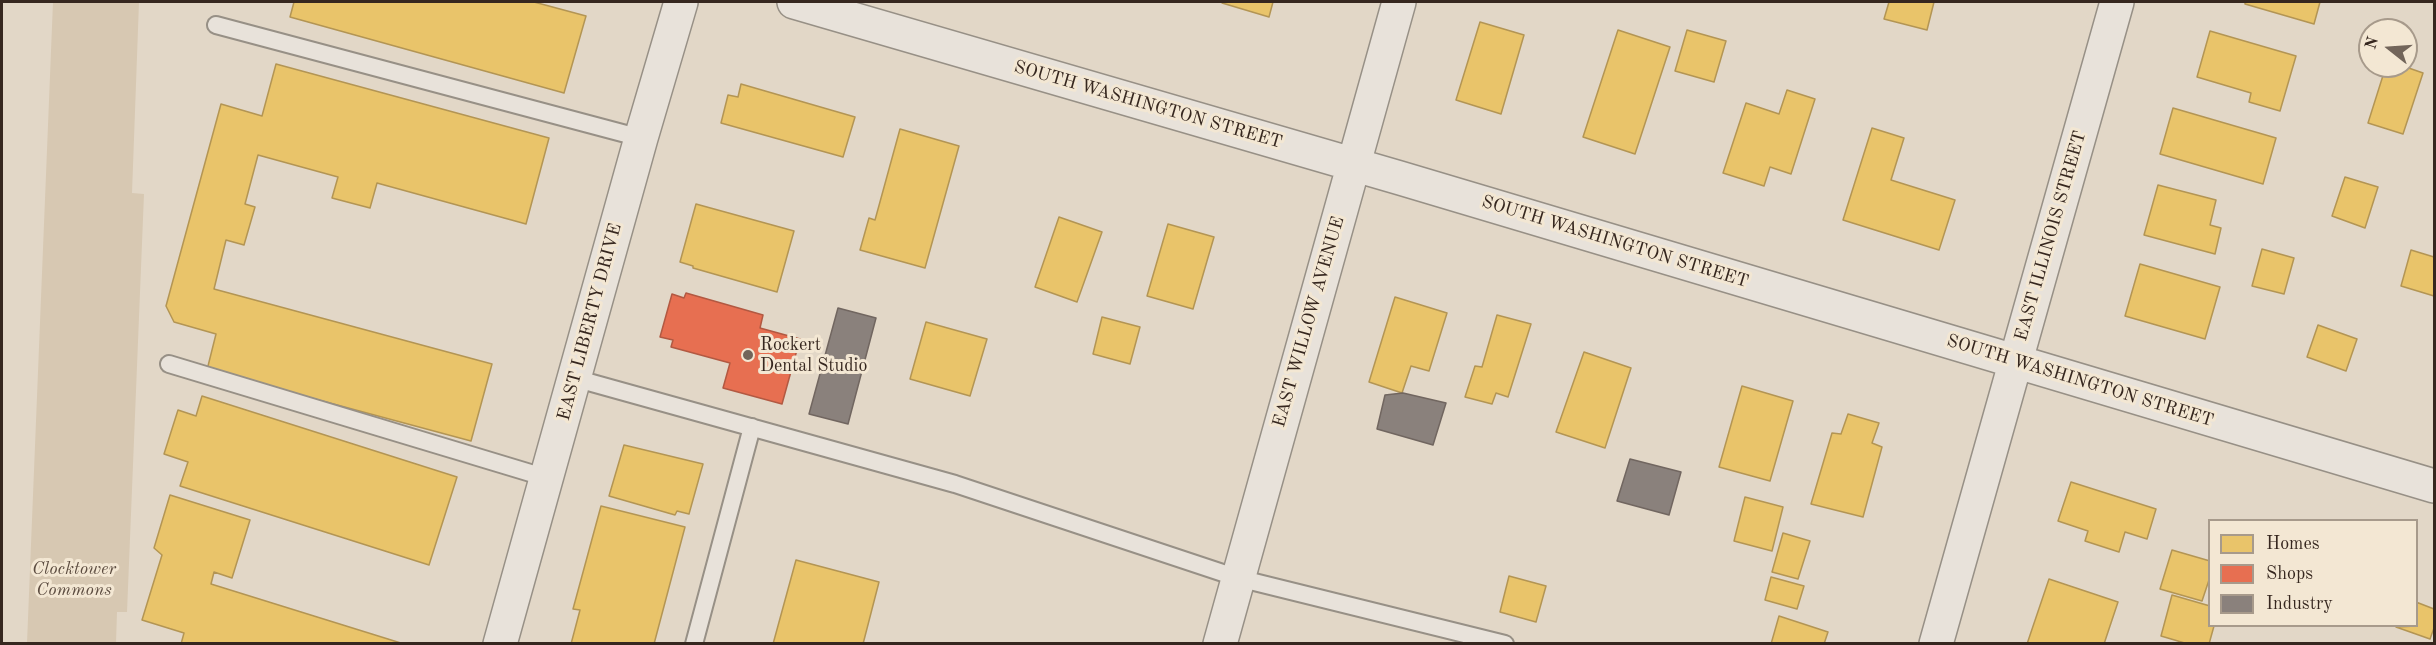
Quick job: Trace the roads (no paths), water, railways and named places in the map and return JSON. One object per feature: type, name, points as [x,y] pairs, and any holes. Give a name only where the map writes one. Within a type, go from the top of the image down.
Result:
[{"type":"street","name":"EAST LIBERTY DRIVE","points":[[500,644],[681,2]]},
{"type":"street","name":"SOUTH WASHINGTON STREET","points":[[794,2],[1353,164],[2434,486]]},
{"type":"street","name":"EAST WILLOW AVENUE","points":[[1220,644],[1399,2]]},
{"type":"street","name":"EAST ILLINOIS STREET","points":[[1936,644],[2116,2]]},
{"type":"lane","points":[[216,25],[641,138]]},
{"type":"lane","points":[[169,364],[547,478]]},
{"type":"lane","points":[[574,378],[955,484],[1238,578],[1505,644]]},
{"type":"lane","points":[[694,644],[752,427]]},
{"type":"place","name":"Rockert Dental Studio","points":[[748,355]]},
{"type":"park label","name":"Clocktower Commons","points":[[74,579]]}]
